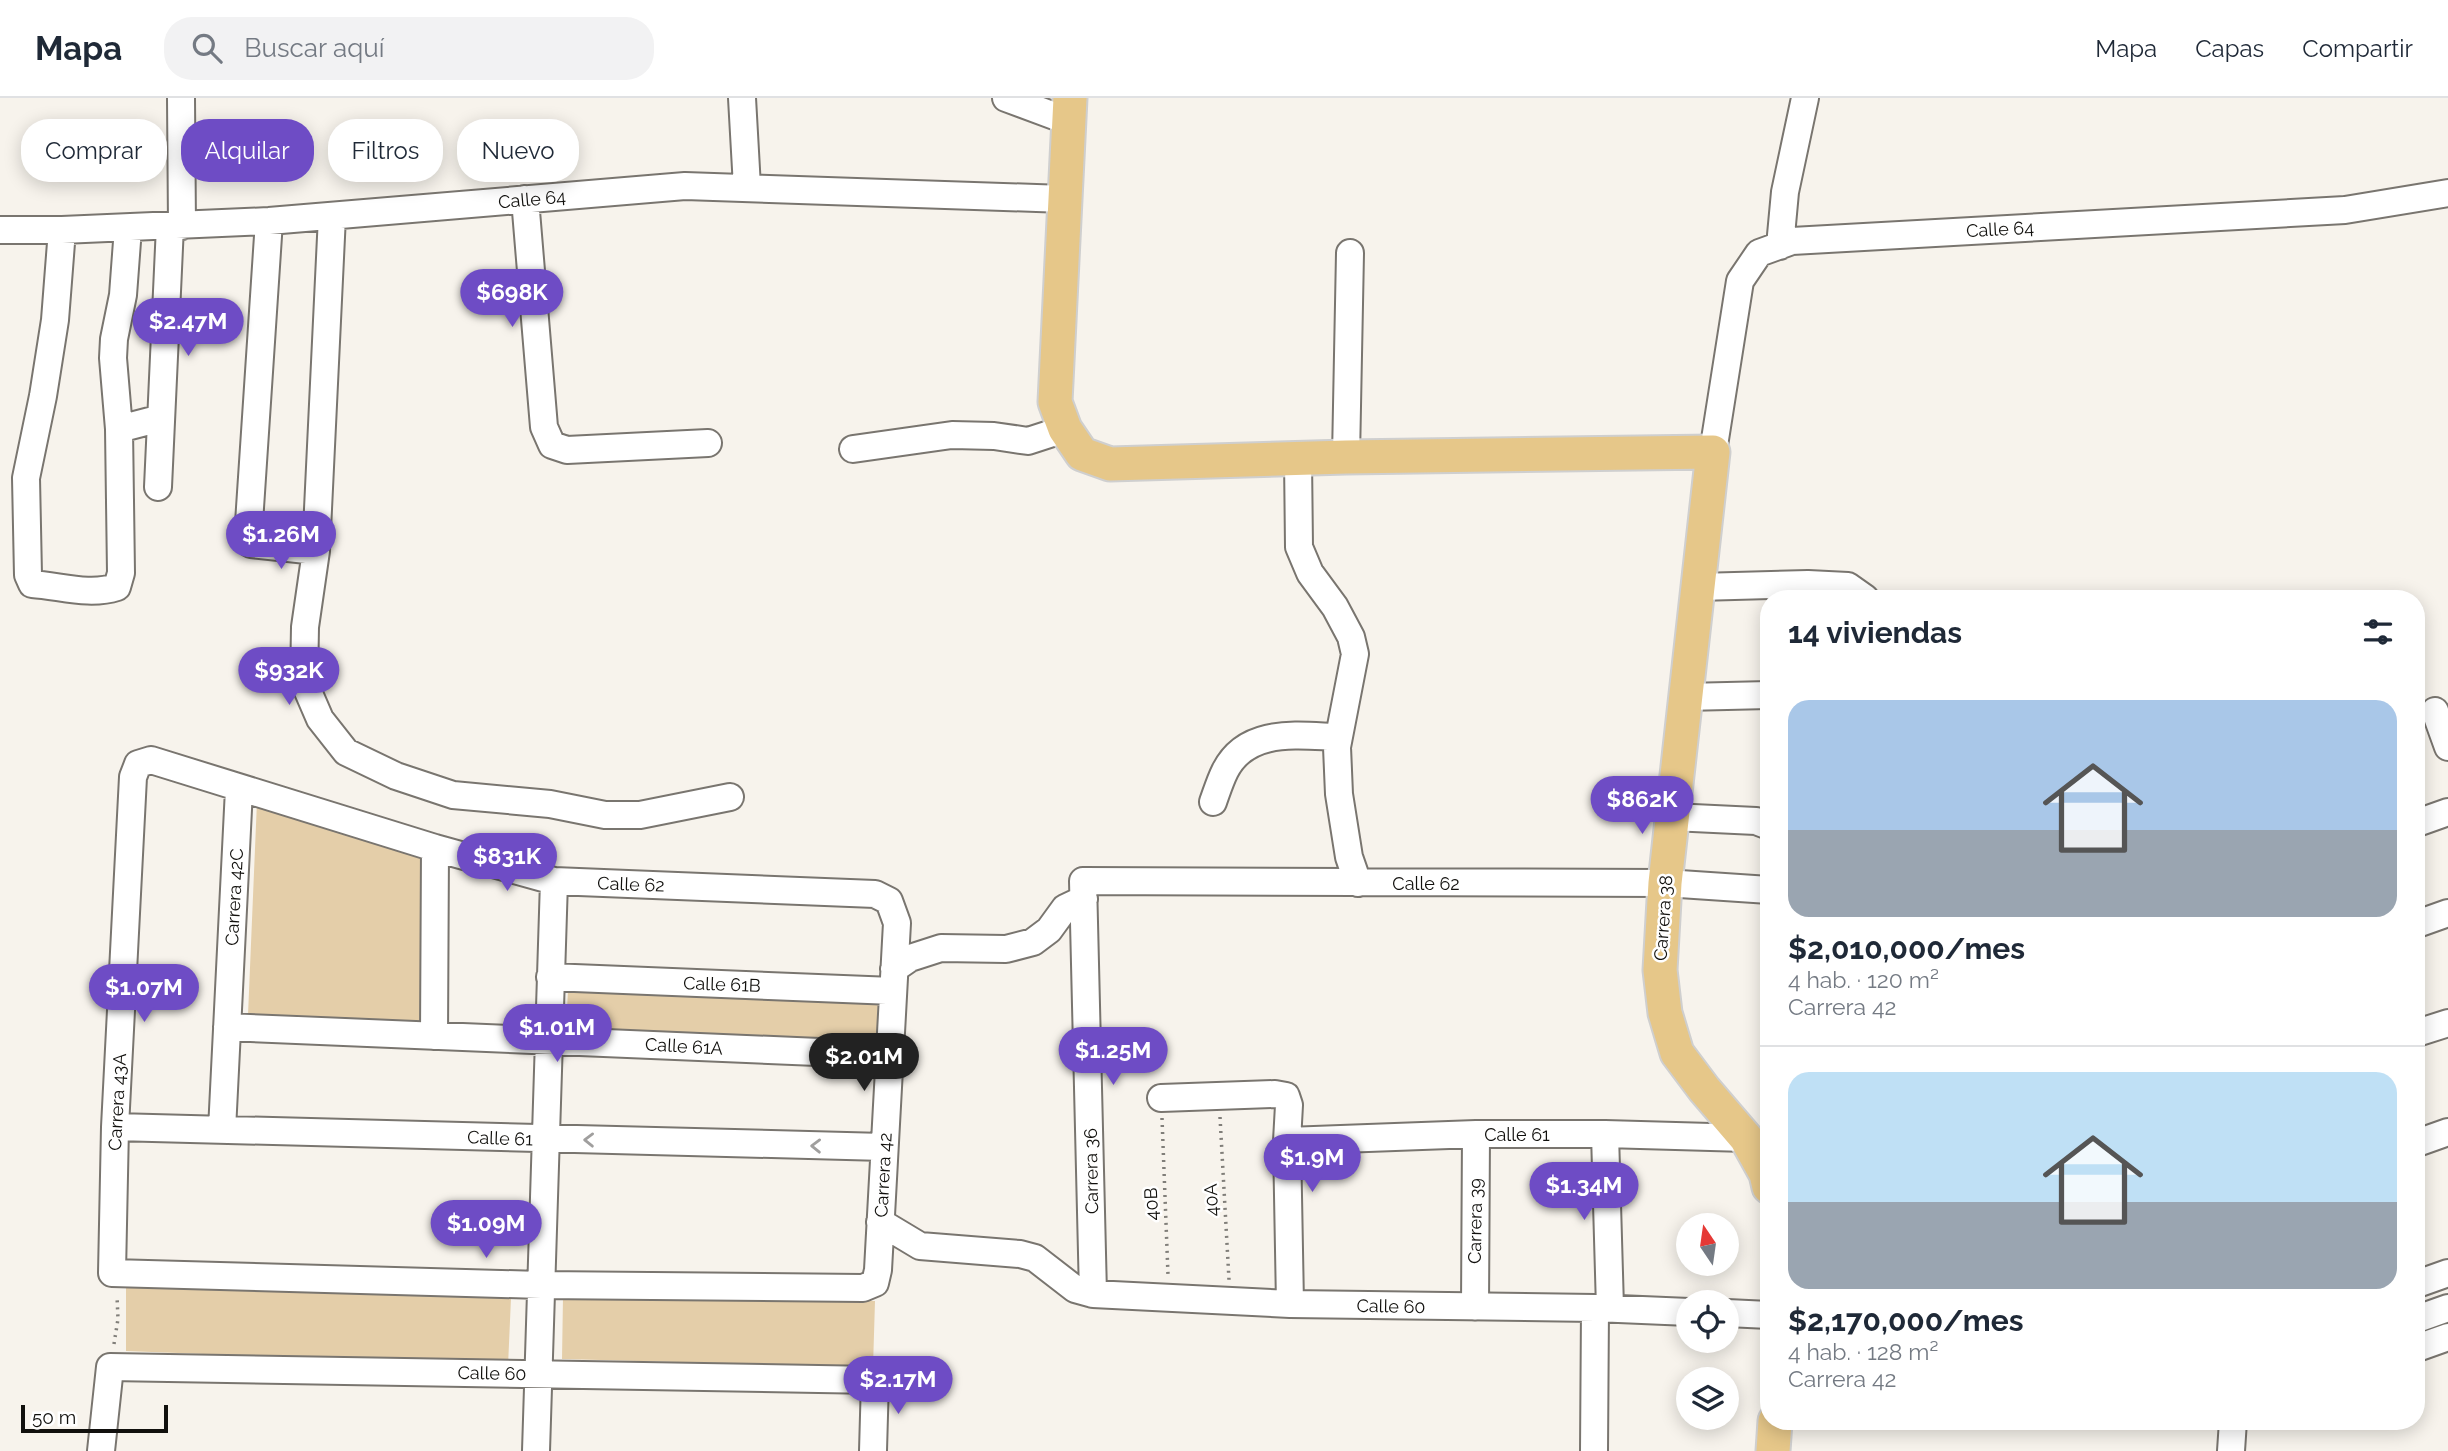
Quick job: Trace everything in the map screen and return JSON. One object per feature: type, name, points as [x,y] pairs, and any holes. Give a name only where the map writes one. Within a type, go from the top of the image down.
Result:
[{"type":"main road","points":[[1069,110],[1055,402],[1065,429],[1082,454],[1110,464],[1298,458],[1346,444],[1713,452]]},
{"type":"main road","name":"Carrera 38","points":[[1713,452],[1665,883],[1660,970],[1665,1013],[1677,1053],[1746,1138],[1760,1163]]},
{"type":"main road","points":[[1773,1451],[1774,1430]]},
{"type":"street","points":[[158,487],[176,226],[181,98]]},
{"type":"street","points":[[742,98],[747,187]]},
{"type":"street","points":[[1006,98],[1069,110]]},
{"type":"street","points":[[1780,246],[1785,192],[1805,98]]},
{"type":"street","name":"Calle 64","points":[[0,230],[128,228],[270,221],[685,186],[1064,199]]},
{"type":"street","name":"Calle 64","points":[[1713,452],[1740,281],[1759,253],[1792,241],[2344,210],[2448,194]]},
{"type":"street","points":[[525,199],[544,427],[552,445],[567,450],[708,443]]},
{"type":"street","points":[[332,216],[316,551],[305,627],[304,682],[320,719],[346,752],[396,776],[453,795],[550,804],[605,815],[640,815],[730,797]]},
{"type":"street","points":[[270,221],[247,538],[251,544],[316,551]]},
{"type":"street","points":[[62,230],[55,320],[26,478],[28,575],[32,584],[105,591],[117,587],[121,573],[119,429],[113,358],[123,295],[128,228]]},
{"type":"street","points":[[1346,444],[1350,253]]},
{"type":"street","points":[[119,429],[162,418]]},
{"type":"street","points":[[853,449],[952,435],[994,436],[1028,441],[1065,429]]},
{"type":"street","points":[[1298,458],[1299,547],[1311,573],[1335,607],[1351,637],[1355,654],[1337,747],[1339,794],[1349,857],[1358,883]]},
{"type":"street","points":[[1698,587],[1808,584],[1848,586],[1854,590]]},
{"type":"street","points":[[1685,696],[1760,695]]},
{"type":"street","points":[[2433,711],[2448,747]]},
{"type":"street","points":[[1213,802],[1226,768],[1241,750],[1261,739],[1283,736],[1339,737]]},
{"type":"street","name":"Calle 62","points":[[138,764],[151,760],[435,848],[554,881],[875,894],[918,938],[941,948]]},
{"type":"street","name":"Carrera 43A","points":[[112,1273],[115,1127],[134,777],[138,764]]},
{"type":"street","name":"Carrera 42C","points":[[222,1130],[239,789]]},
{"type":"street","points":[[2425,819],[2448,812]]},
{"type":"street","points":[[1672,817],[1760,823]]},
{"type":"street","points":[[434,1035],[435,848]]},
{"type":"street","points":[[536,1451],[554,881]]},
{"type":"street","name":"Calle 62","points":[[1083,890],[1358,883],[1665,883],[1760,889]]},
{"type":"street","points":[[894,980],[910,958],[941,948],[1006,949],[1033,942],[1049,930],[1083,890]]},
{"type":"street","name":"Carrera 36","points":[[1083,890],[1093,1294]]},
{"type":"street","name":"Carrera 42","points":[[876,1277],[894,980],[893,912]]},
{"type":"street","points":[[2425,920],[2448,913]]},
{"type":"street","name":"Calle 61B","points":[[551,977],[894,980]]},
{"type":"street","points":[[2425,1030],[2448,1023]]},
{"type":"street","name":"Calle 61A","points":[[227,1027],[889,1055]]},
{"type":"street","points":[[1161,1103],[1219,1097],[1275,1094],[1286,1096],[1289,1105],[1287,1141],[1290,1304]]},
{"type":"street","name":"Calle 61","points":[[115,1127],[884,1147]]},
{"type":"street","points":[[2425,1140],[2448,1132]]},
{"type":"street","name":"Calle 61","points":[[1287,1141],[1476,1134],[1746,1138]]},
{"type":"street","name":"Carrera 39","points":[[1475,1307],[1476,1134]]},
{"type":"street","points":[[1594,1451],[1603,1308],[1605,1134]]},
{"type":"street","points":[[880,1222],[920,1246],[1020,1254],[1035,1258],[1075,1289],[1093,1294]]},
{"type":"street","points":[[112,1273],[541,1285],[863,1289],[920,1246]]},
{"type":"street","points":[[2425,1281],[2448,1273]]},
{"type":"street","name":"Calle 60","points":[[1093,1294],[1290,1304],[1676,1311]]},
{"type":"street","points":[[1739,1314],[1760,1315]]},
{"type":"street","points":[[2425,1345],[2448,1337]]},
{"type":"street","points":[[101,1451],[110,1367]]},
{"type":"street","name":"Calle 60","points":[[110,1367],[874,1380],[873,1451]]},
{"type":"street","points":[[2231,1451],[2232,1430]]},
{"type":"path","name":"40A","points":[[1219,1097],[1230,1301]]},
{"type":"path","name":"40B","points":[[1161,1103],[1169,1298]]},
{"type":"path","points":[[110,1367],[118,1319],[112,1273]]},
{"type":"shaded area","points":[[257,801],[426,853],[421,1022],[248,1015]]},
{"type":"shaded area","points":[[568,990],[878,1002],[877,1042],[566,1030]]},
{"type":"shaded area","points":[[126,1282],[511,1298],[508,1366],[126,1351]]},
{"type":"shaded area","points":[[563,1297],[875,1301],[873,1367],[562,1359]]}]
